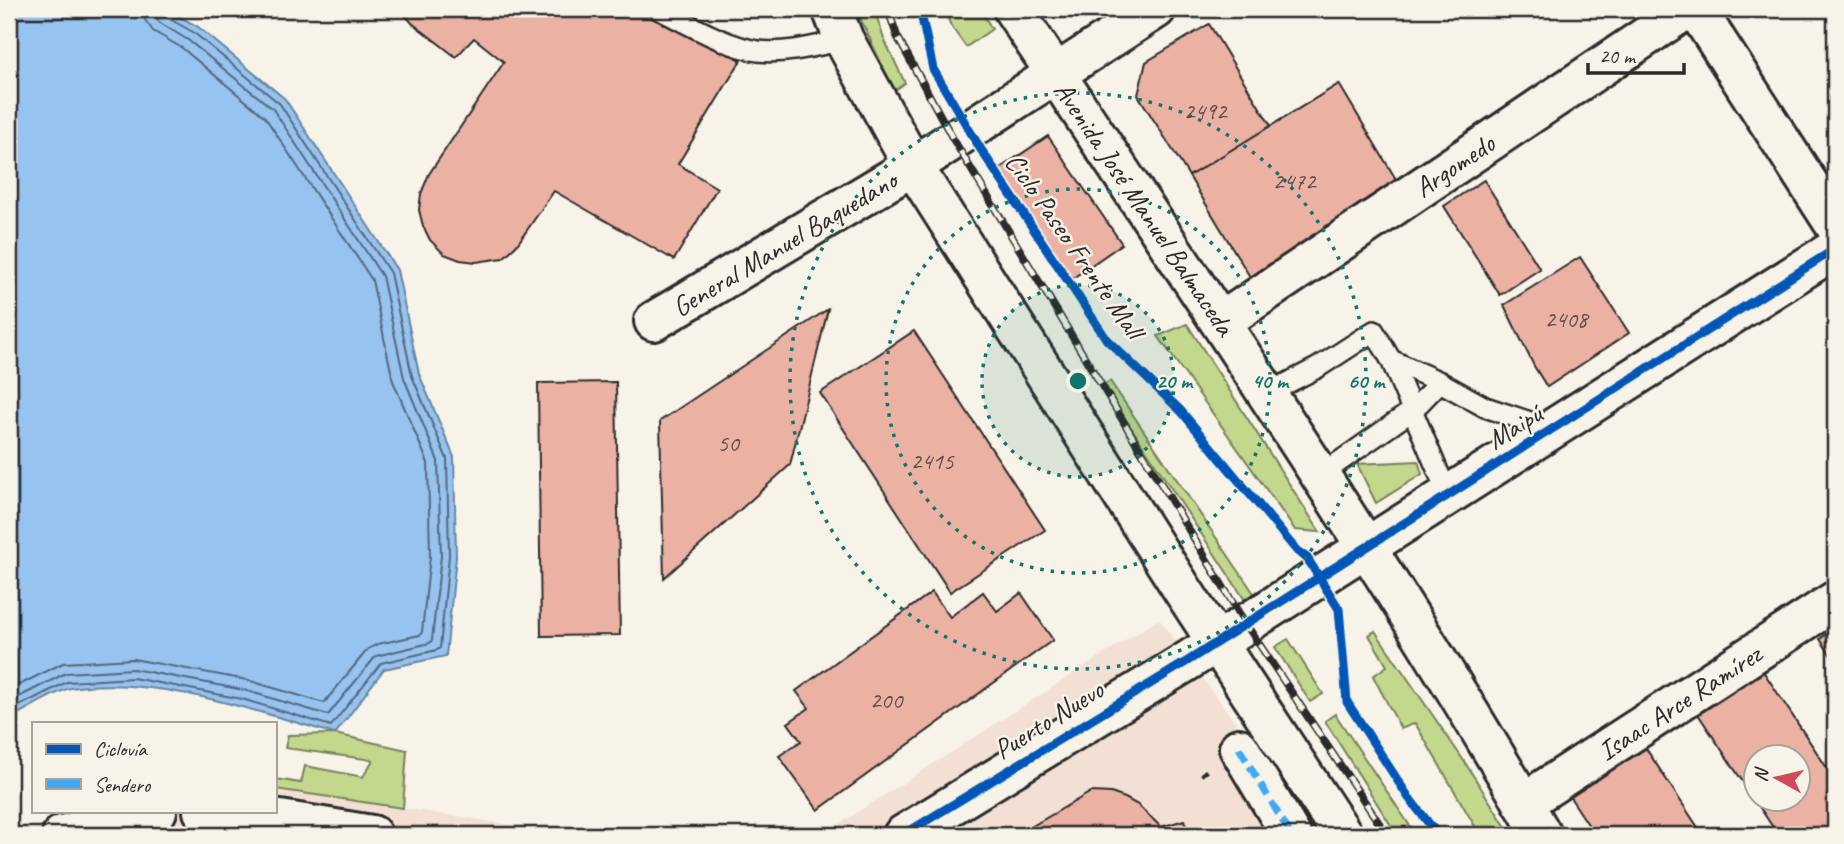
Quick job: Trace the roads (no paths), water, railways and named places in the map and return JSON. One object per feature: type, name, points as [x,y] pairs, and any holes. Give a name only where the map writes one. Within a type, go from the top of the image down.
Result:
[{"type":"main road","name":"Avenida José Manuel Balmaceda","points":[[1013,9],[1221,322],[1542,835]]},
{"type":"main road","name":"General Manuel Baquedano","points":[[654,321],[913,166],[1156,9]]},
{"type":"main road","name":"Argomedo","points":[[1221,322],[1687,9]]},
{"type":"main road","points":[[1696,9],[1835,225]]},
{"type":"main road","points":[[838,24],[913,166],[1343,835]]},
{"type":"main road","name":"Maipú","points":[[1216,641],[1835,250]]},
{"type":"main road","name":"Isaac Arce Ramírez","points":[[1523,803],[1835,601]]},
{"type":"main road","name":"Puerto Nuevo","points":[[903,835],[1216,641]]},
{"type":"main road","points":[[1239,748],[1291,835]]},
{"type":"main road","points":[[62,835],[153,812]]},
{"type":"main road","points":[[216,812],[372,835]]},
{"type":"lane","points":[[658,9],[738,47],[760,51],[795,50],[838,24]]},
{"type":"lane","points":[[1266,394],[1317,368],[1374,331],[1391,360],[1448,495]]},
{"type":"lane","points":[[1391,360],[1440,382],[1485,407],[1551,429]]},
{"type":"lane","points":[[1319,476],[1413,410],[1440,382]]},
{"type":"water","points":[[9,9],[165,9],[197,26],[285,99],[397,270],[419,374],[454,457],[456,557],[446,656],[384,669],[335,734],[238,706],[136,686],[71,688],[9,719]]},
{"type":"railway","points":[[888,9],[897,36],[953,139],[1245,623],[1387,835]]}]
